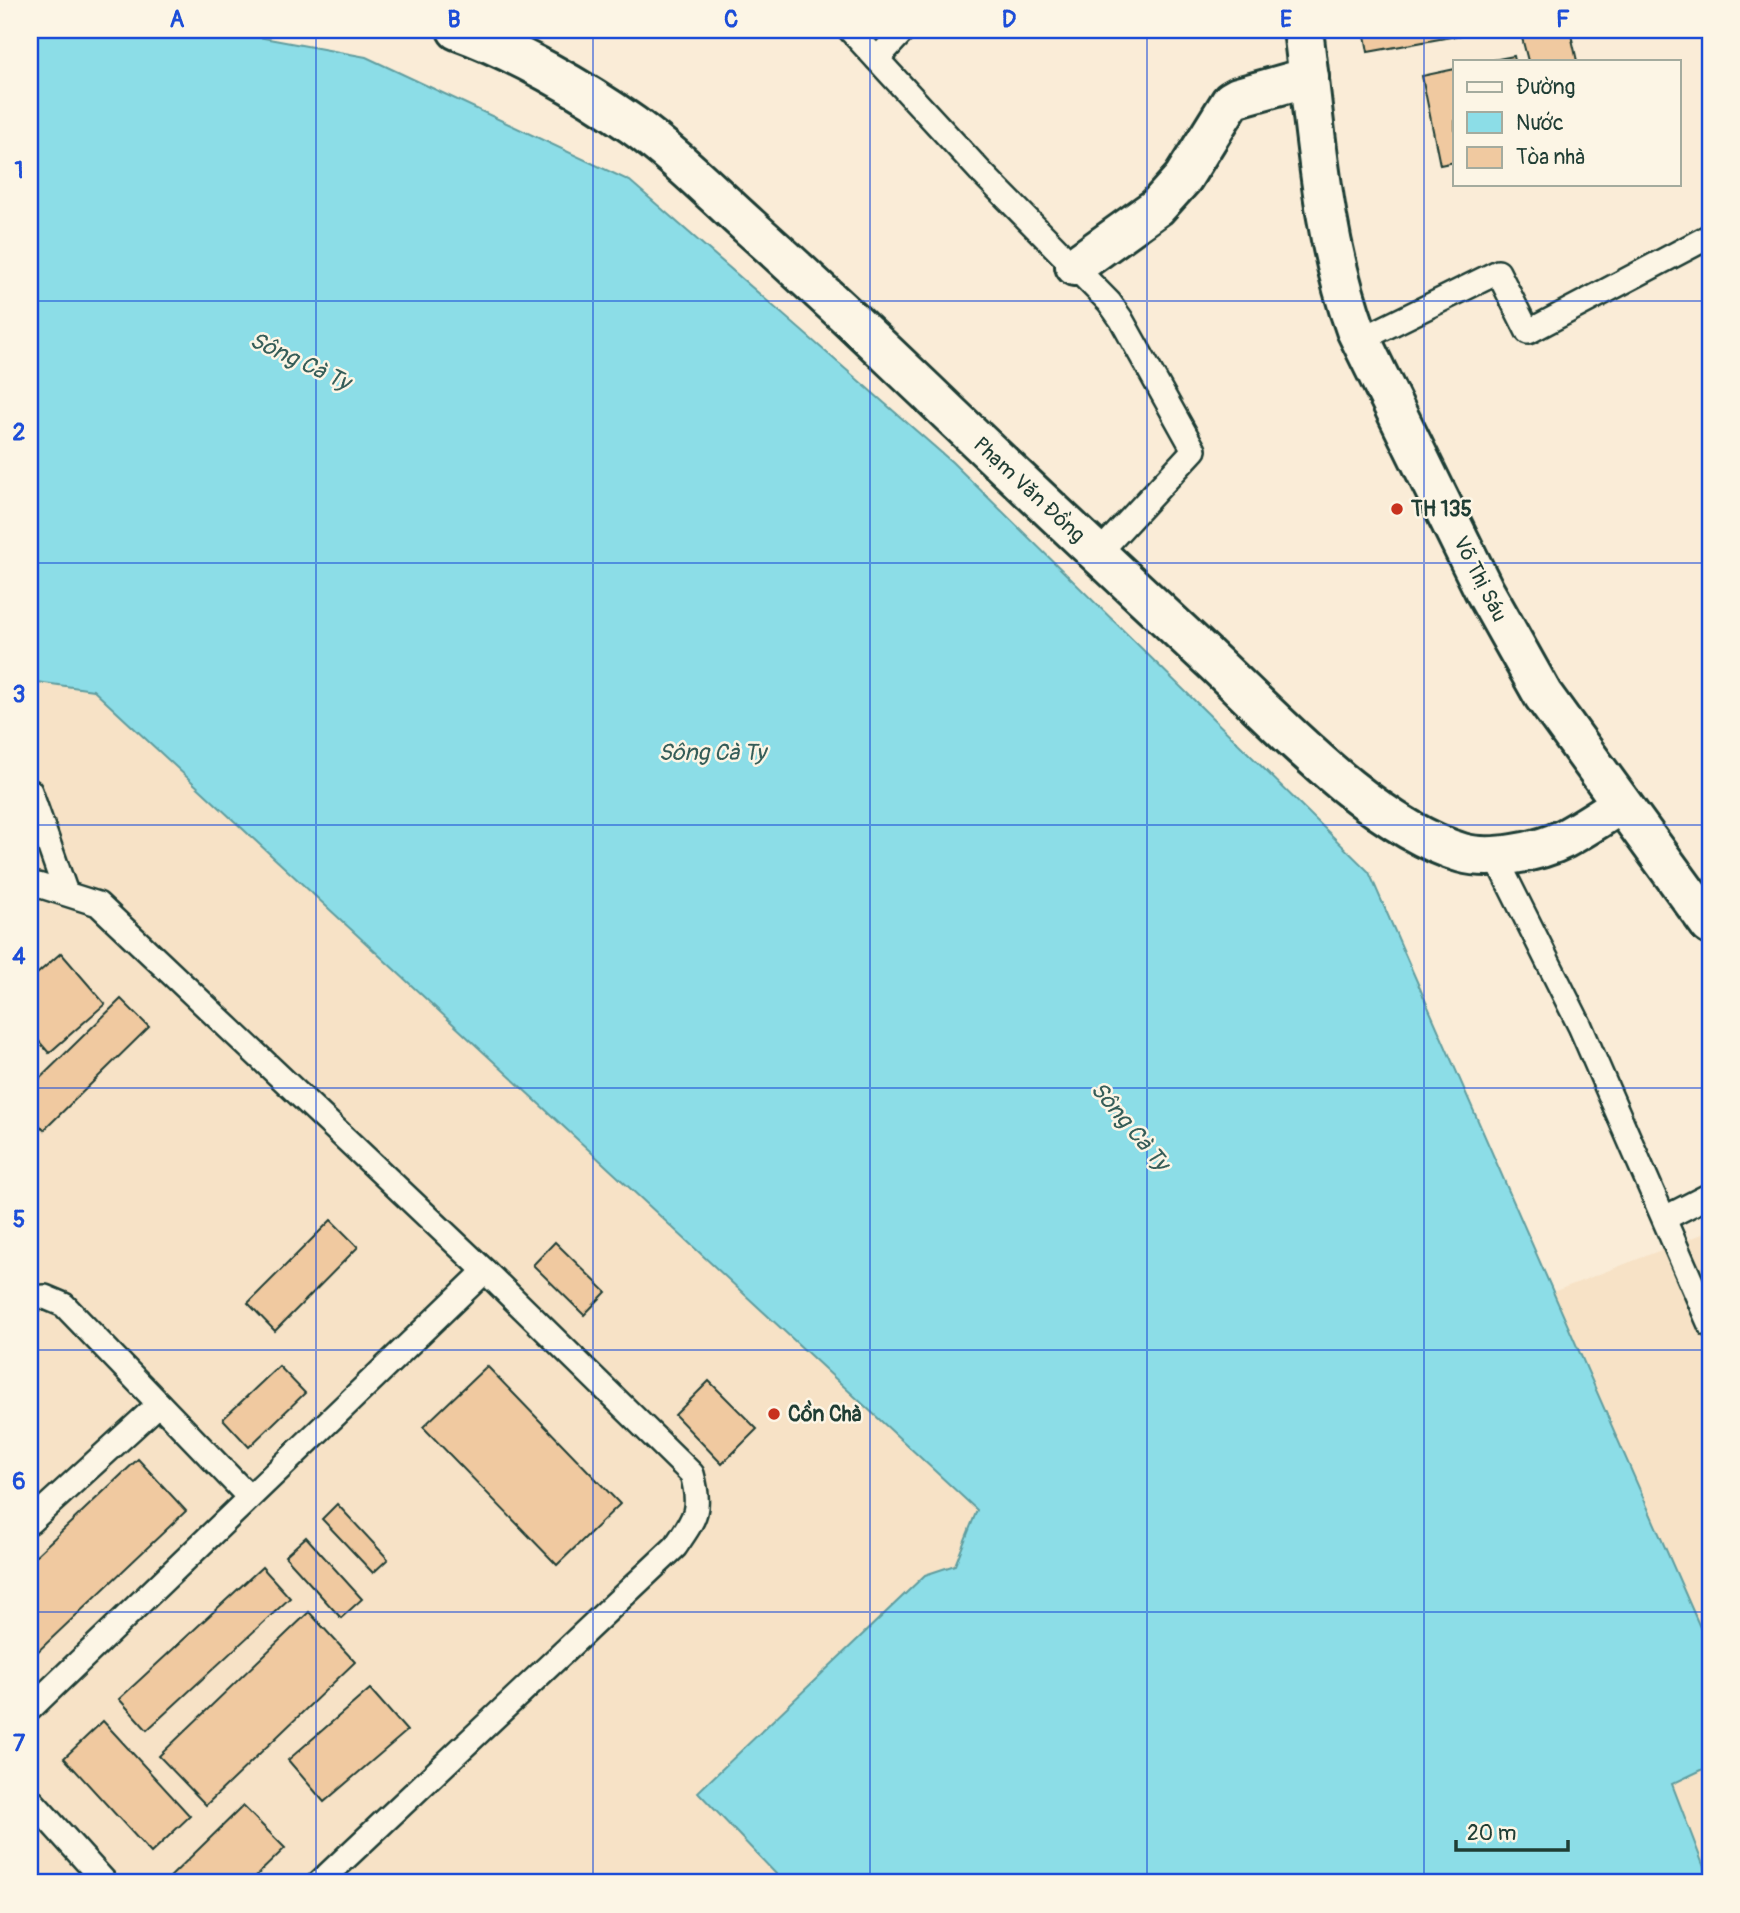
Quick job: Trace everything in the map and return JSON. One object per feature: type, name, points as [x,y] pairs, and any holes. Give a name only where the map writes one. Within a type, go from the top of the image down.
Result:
[{"type":"street","name":"Phạm Văn Đồng","points":[[457,30],[547,73],[635,127],[846,314],[1321,764],[1403,826],[1466,855],[1495,856],[1520,853],[1561,841],[1621,804]]},
{"type":"street","name":"Võ Thị Sáu","points":[[1303,30],[1327,215],[1345,301],[1360,340],[1484,590],[1543,695],[1621,804],[1706,910]]},
{"type":"street","points":[[1075,266],[1157,207],[1183,178],[1231,101],[1309,77]]},
{"type":"lane","points":[[850,30],[979,171],[1109,302],[1194,450],[1098,554]]},
{"type":"lane","points":[[877,59],[904,30]]},
{"type":"lane","points":[[1360,340],[1498,272],[1528,332],[1710,236]]},
{"type":"lane","points":[[30,790],[66,894]]},
{"type":"lane","points":[[1495,856],[1580,1026],[1710,1325]]},
{"type":"lane","points":[[30,885],[38,885],[98,904],[485,1271],[692,1474],[698,1496],[694,1519],[675,1547],[319,1883]]},
{"type":"lane","points":[[1665,1218],[1710,1195]]},
{"type":"lane","points":[[30,1709],[485,1271]]},
{"type":"lane","points":[[30,1298],[45,1297],[64,1306],[249,1497]]},
{"type":"lane","points":[[30,1522],[159,1404]]},
{"type":"lane","points":[[30,1800],[106,1883]]},
{"type":"shaded area","points":[[30,681],[93,690],[977,1510],[955,1565],[925,1575],[698,1792],[777,1875],[769,1883],[30,1883]]},
{"type":"shaded area","points":[[1710,1231],[1710,1650],[1553,1292]]},
{"type":"shaded area","points":[[1710,1766],[1710,1880],[1671,1784]]},
{"type":"water","name":"Sông Cà Ty","points":[[30,30],[221,30],[366,57],[630,181],[952,462],[1369,872],[1710,1650],[1710,1766],[1672,1784],[1710,1883],[769,1883],[777,1875],[698,1792],[925,1575],[955,1565],[977,1510],[93,690],[30,681]]},
{"type":"building","points":[[1364,30],[1489,30],[1368,52]]},
{"type":"building","points":[[1520,30],[1570,30],[1577,60],[1528,60]]},
{"type":"building","points":[[1514,56],[1515,60],[1493,60]]},
{"type":"building","points":[[1453,69],[1453,162],[1440,165],[1422,76]]},
{"type":"building","points":[[61,953],[105,1004],[49,1053],[30,1031],[30,980]]},
{"type":"building","points":[[121,999],[149,1027],[44,1130],[30,1115],[30,1088]]},
{"type":"building","points":[[331,1220],[358,1247],[275,1331],[248,1303]]},
{"type":"building","points":[[555,1242],[606,1292],[584,1315],[533,1265]]},
{"type":"building","points":[[279,1366],[305,1393],[249,1447],[223,1419]]},
{"type":"building","points":[[487,1366],[620,1504],[557,1565],[423,1427]]},
{"type":"building","points":[[709,1381],[757,1429],[722,1464],[675,1415]]},
{"type":"building","points":[[138,1459],[186,1511],[30,1659],[30,1561]]},
{"type":"building","points":[[337,1504],[388,1559],[373,1573],[322,1519]]},
{"type":"building","points":[[306,1537],[362,1599],[341,1618],[285,1556]]},
{"type":"building","points":[[262,1567],[290,1598],[147,1730],[119,1699]]},
{"type":"building","points":[[309,1612],[355,1662],[206,1805],[159,1756]]},
{"type":"building","points":[[370,1689],[407,1731],[324,1802],[288,1760]]},
{"type":"building","points":[[103,1721],[190,1816],[151,1853],[64,1758]]},
{"type":"building","points":[[243,1806],[285,1848],[249,1883],[164,1883]]},
{"type":"place","name":"TH 135","points":[[1397,509]]},
{"type":"place","name":"Cồn Chà","points":[[774,1414]]}]
